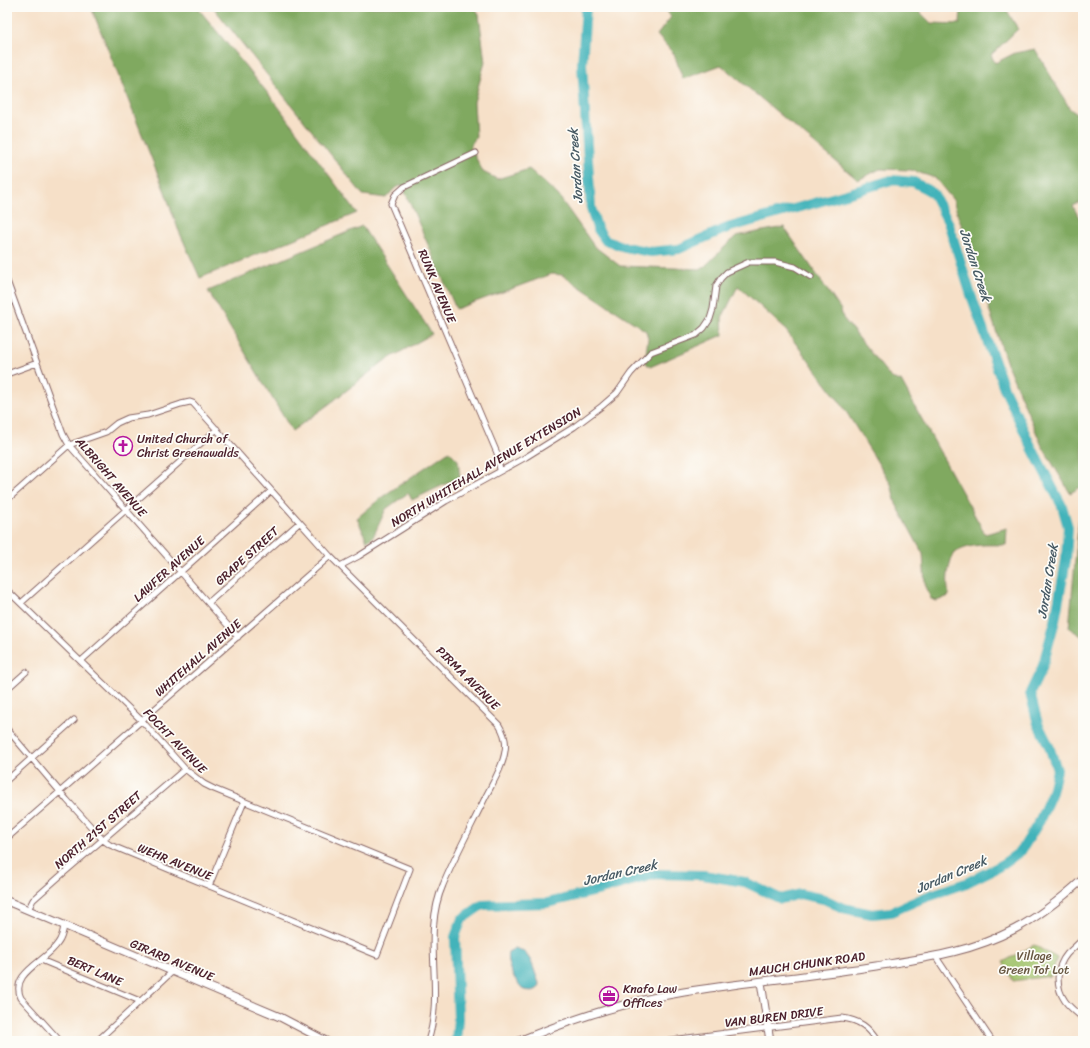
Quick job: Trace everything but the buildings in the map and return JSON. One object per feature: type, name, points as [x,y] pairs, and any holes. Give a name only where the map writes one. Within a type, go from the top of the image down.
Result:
[{"type":"main road","name":"MAUCH CHUNK ROAD","points":[[519,1041],[579,1018],[645,999],[685,992],[936,957],[974,947],[1016,929],[1058,902],[1083,879]]},
{"type":"main road","name":"GIRARD AVENUE","points":[[7,901],[280,1018],[326,1041]]},
{"type":"main road","points":[[761,982],[770,1041]]},
{"type":"street","name":"RUNK AVENUE","points":[[476,153],[404,187],[395,194],[391,204],[497,454],[500,470]]},
{"type":"street","name":"NORTH WHITEHALL AVENUE EXTENSION","points":[[340,566],[359,556],[446,501],[500,470],[519,461],[566,432],[602,406],[617,392],[631,373],[651,352],[696,335],[704,328],[710,319],[716,286],[727,272],[749,262],[775,262],[795,267],[811,277]]},
{"type":"street","name":"ALBRIGHT AVENUE","points":[[7,281],[63,434],[69,445],[238,637]]},
{"type":"street","points":[[7,374],[37,363]]},
{"type":"street","name":"PIRMA AVENUE","points":[[69,445],[106,432],[117,423],[128,418],[148,415],[181,404],[190,402],[193,403],[271,492],[330,556],[500,725],[505,737],[505,750],[499,768],[451,868],[436,905],[433,929],[435,1004],[428,1041]]},
{"type":"street","points":[[20,603],[217,430]]},
{"type":"street","points":[[7,500],[69,445]]},
{"type":"street","name":"LAWFER AVENUE","points":[[81,661],[271,492]]},
{"type":"street","name":"GRAPE STREET","points":[[208,603],[299,523]]},
{"type":"street","name":"WHITEHALL AVENUE","points":[[7,838],[330,556]]},
{"type":"street","name":"FOCHT AVENUE","points":[[7,590],[142,721],[185,769],[204,784],[244,802],[410,869],[377,955]]},
{"type":"street","points":[[7,689],[26,672]]},
{"type":"street","points":[[7,780],[74,720]]},
{"type":"street","name":"WEHR AVENUE","points":[[7,729],[103,840],[110,845],[377,955]]},
{"type":"street","name":"NORTH 21ST STREET","points":[[28,910],[33,900],[185,769]]},
{"type":"street","points":[[209,886],[244,802]]},
{"type":"street","points":[[60,1041],[21,998],[18,984],[21,977],[42,960],[59,943],[64,926]]},
{"type":"street","points":[[1083,939],[1067,954],[1063,960],[1060,967],[1058,980],[1059,988],[1064,1000],[1083,1018]]},
{"type":"street","points":[[936,957],[992,1041]]},
{"type":"street","name":"BERT LANE","points":[[42,960],[140,1001]]},
{"type":"street","points":[[97,1041],[172,972]]},
{"type":"street","name":"VAN BUREN DRIVE","points":[[664,1041],[842,1018],[864,1024],[877,1041]]},
{"type":"street","points":[[724,1033],[725,1041]]},
{"type":"green space","points":[[91,7],[197,7],[275,102],[357,213],[200,278],[178,229],[165,192]]},
{"type":"green space","points":[[213,7],[475,7],[479,15],[485,62],[474,102],[476,137],[470,146],[483,172],[497,179],[529,169],[558,195],[594,246],[620,266],[702,269],[736,236],[784,227],[841,310],[843,318],[891,378],[901,381],[985,534],[1007,528],[1006,545],[972,546],[959,550],[953,554],[948,575],[949,596],[937,601],[931,599],[925,584],[923,554],[896,504],[891,484],[842,405],[784,328],[738,286],[722,318],[723,335],[650,367],[645,362],[648,338],[646,331],[562,275],[552,274],[456,309],[402,185],[394,189],[386,198],[363,195]]},
{"type":"green space","points":[[664,7],[915,7],[931,23],[960,24],[961,7],[1005,7],[1018,29],[991,55],[995,63],[1015,53],[1035,49],[1070,109],[1083,118],[1083,201],[1073,206],[1083,225],[1083,486],[1070,493],[1042,446],[1007,364],[953,200],[935,178],[911,170],[880,169],[858,180],[721,65],[683,79],[674,54],[657,35],[671,17]]},
{"type":"green space","points":[[362,226],[432,334],[383,362],[292,431],[208,291]]},
{"type":"green space","points":[[449,451],[458,460],[460,477],[412,500],[408,493],[386,509],[373,537],[367,541],[357,518],[382,497]]},
{"type":"green space","points":[[1083,514],[1083,637],[1069,628],[1079,517]]},
{"type":"green space","name":"Village Green Tot Lot","points":[[1034,945],[1057,958],[1051,976],[1013,981],[1003,962]]},
{"type":"water","points":[[515,948],[524,951],[531,961],[540,986],[537,989],[531,991],[524,990],[517,982],[509,967],[507,957],[508,952]]},
{"type":"waterway","name":"Jordan Creek","points":[[456,1041],[458,1019],[455,937],[462,919],[482,905],[547,903],[597,891],[656,874],[703,875],[745,882],[781,899],[800,894],[824,899],[843,908],[872,914],[891,912],[928,896],[966,883],[1000,866],[1021,851],[1039,822],[1052,792],[1057,770],[1049,746],[1038,724],[1030,693],[1042,668],[1055,621],[1066,560],[1068,527],[1062,506],[1031,446],[1004,388],[970,292],[948,222],[933,193],[914,182],[891,180],[727,228],[679,249],[651,252],[625,247],[606,241],[597,228],[591,208],[582,65],[586,7]]},
{"type":"place","name":"United Church of Christ Greenawalds","points":[[123,446]]},
{"type":"place","name":"Knafo Law Offices","points":[[609,996]]}]
